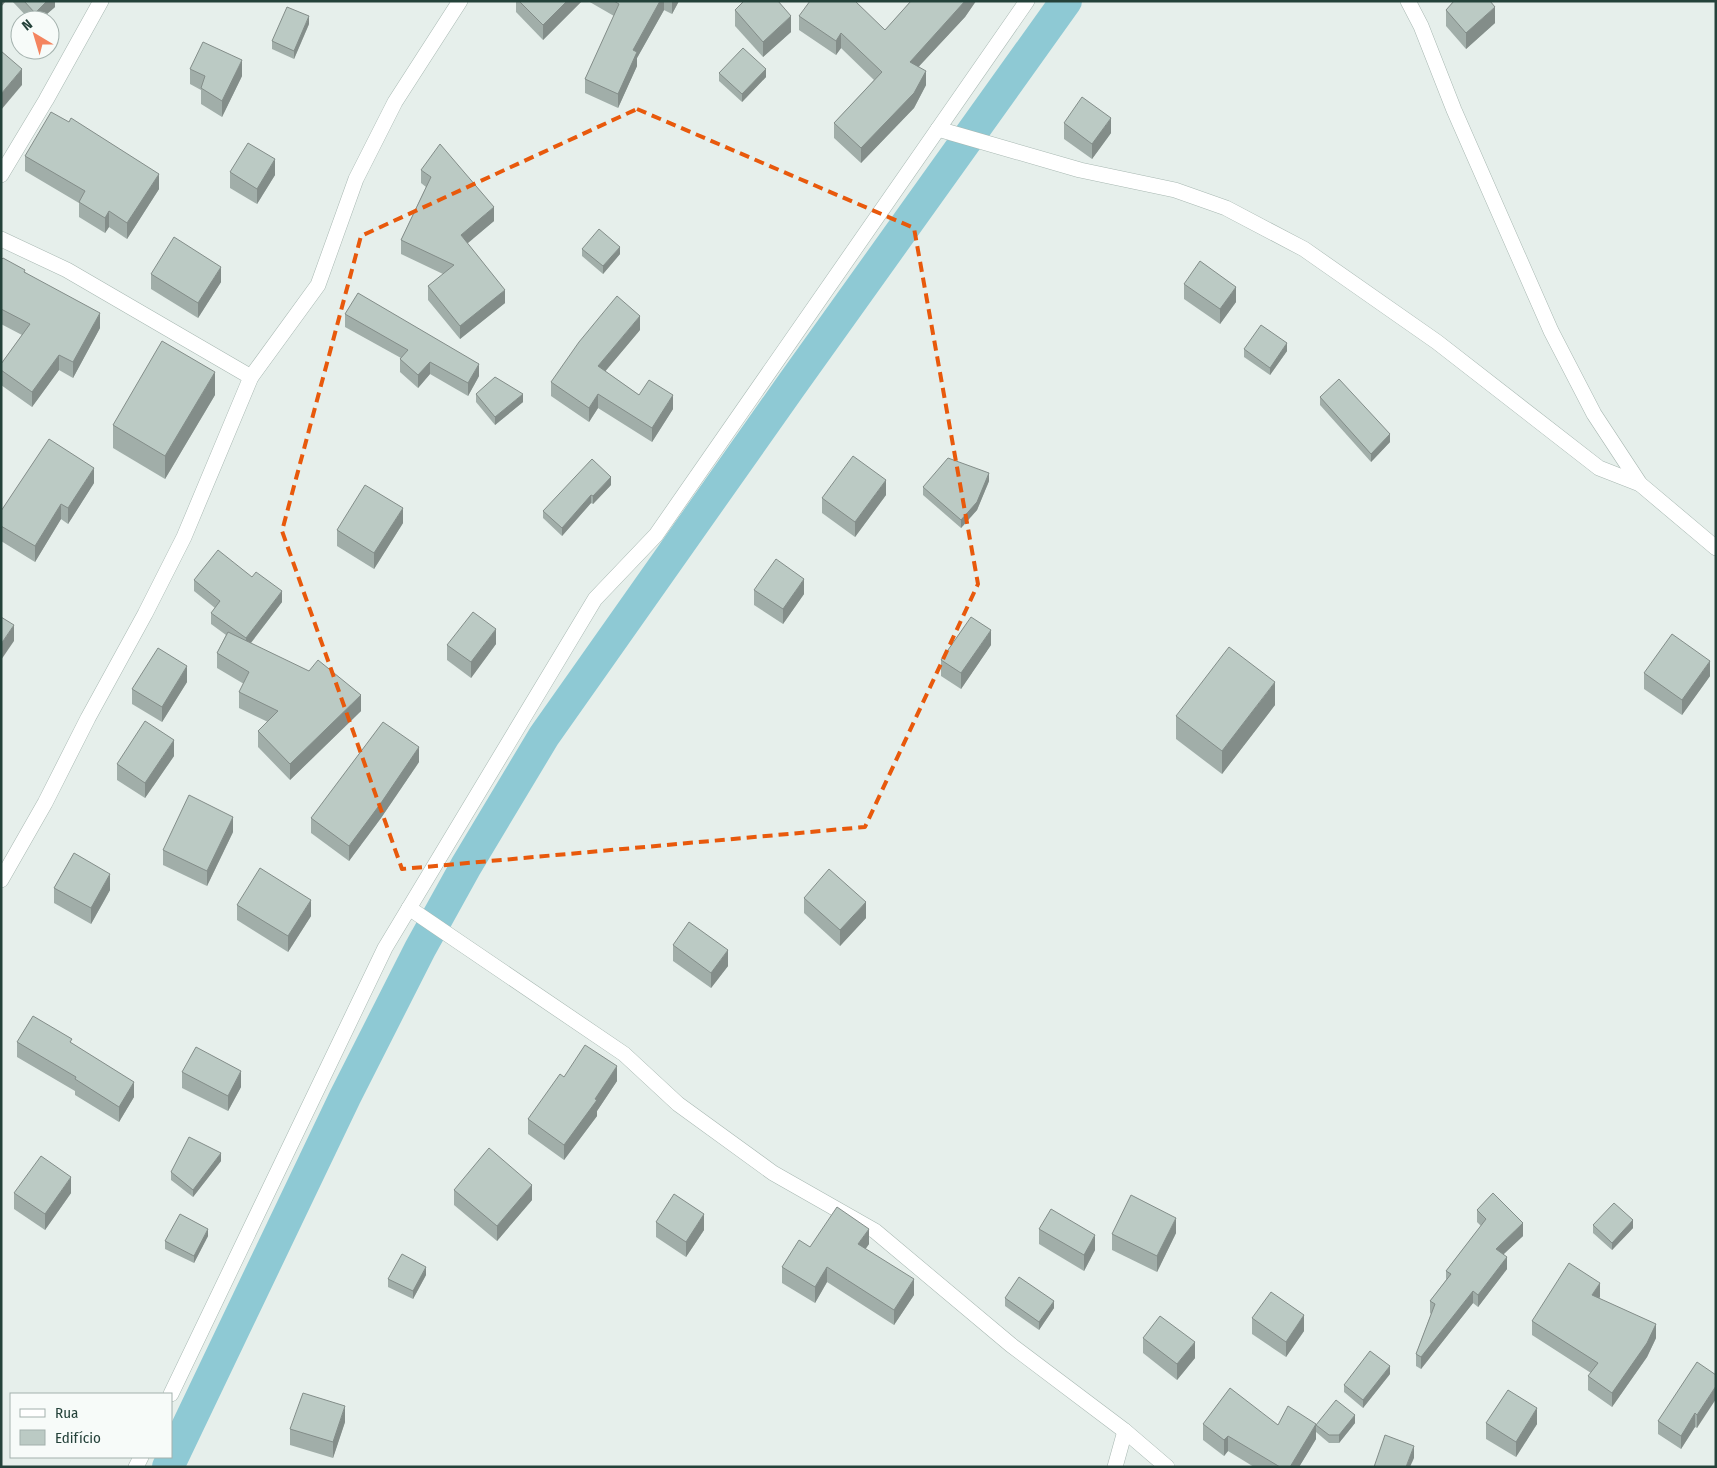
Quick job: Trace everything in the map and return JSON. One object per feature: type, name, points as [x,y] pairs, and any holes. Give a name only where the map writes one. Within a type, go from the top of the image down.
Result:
[{"type":"street","points":[[1,175],[46,100],[101,1]]},
{"type":"street","points":[[1,880],[45,804],[88,718],[145,614],[184,537],[251,377],[318,285],[356,179],[395,102],[460,1]]},
{"type":"street","points":[[171,1393],[385,948],[595,599],[656,535],[1027,1]]},
{"type":"street","points":[[1408,1],[1421,26],[1458,118],[1551,331],[1594,414],[1640,484],[1716,548]]},
{"type":"street","points":[[938,129],[1080,170],[1175,190],[1226,208],[1304,249],[1437,342],[1599,468],[1640,484]]},
{"type":"street","points":[[1,239],[67,270],[251,377]]},
{"type":"street","points":[[409,908],[624,1054],[678,1104],[773,1173],[875,1230],[1011,1345],[1125,1431],[1167,1467]]},
{"type":"street","points":[[1115,1467],[1125,1431]]},
{"type":"highlighted area","points":[[637,109],[914,228],[978,584],[865,827],[402,869],[282,531],[361,236]]},
{"type":"building","points":[[24,1],[47,1],[38,10],[32,10]]},
{"type":"building","points":[[519,1],[567,1],[543,25]]},
{"type":"building","points":[[614,1],[660,1],[633,50],[637,52],[618,94],[585,79],[619,4]]},
{"type":"building","points":[[744,1],[778,1],[791,16],[763,42],[735,10]]},
{"type":"building","points":[[810,1],[855,1],[885,30],[911,1],[965,1],[910,62],[926,71],[914,93],[861,148],[834,123],[882,72],[841,33],[836,41],[799,16]]},
{"type":"building","points":[[1454,1],[1490,1],[1495,7],[1466,33],[1446,10]]},
{"type":"building","points":[[287,7],[309,16],[294,51],[272,41]]},
{"type":"building","points":[[203,42],[242,60],[222,101],[201,88],[205,76],[190,69]]},
{"type":"building","points":[[743,48],[766,69],[742,94],[719,73]]},
{"type":"building","points":[[1,51],[22,69],[1,94]]},
{"type":"building","points":[[1082,97],[1111,118],[1092,144],[1064,123]]},
{"type":"building","points":[[51,112],[69,122],[71,118],[159,174],[127,223],[109,211],[105,218],[79,202],[85,191],[25,156]]},
{"type":"building","points":[[248,143],[275,159],[257,189],[230,172]]},
{"type":"building","points":[[440,144],[494,207],[461,235],[505,290],[460,326],[428,286],[454,265],[401,240],[431,177],[421,170]]},
{"type":"building","points":[[599,229],[620,247],[603,266],[582,249]]},
{"type":"building","points":[[174,237],[221,267],[198,303],[151,274]]},
{"type":"building","points":[[3,258],[25,270],[24,272],[100,313],[73,362],[59,355],[32,392],[1,370],[1,364],[30,324],[1,309],[1,260]]},
{"type":"building","points":[[1200,261],[1236,287],[1220,309],[1184,284]]},
{"type":"building","points":[[358,293],[479,364],[468,383],[430,362],[418,375],[400,359],[408,350],[345,314]]},
{"type":"building","points":[[617,296],[640,316],[598,366],[639,395],[649,380],[673,395],[652,428],[598,394],[589,408],[551,382],[579,342]]},
{"type":"building","points":[[1261,325],[1287,343],[1270,368],[1244,349]]},
{"type":"building","points":[[162,341],[215,372],[165,456],[113,425]]},
{"type":"building","points":[[495,377],[523,394],[495,417],[476,394]]},
{"type":"building","points":[[1339,379],[1390,434],[1371,454],[1320,397]]},
{"type":"building","points":[[49,439],[94,468],[68,508],[61,504],[35,546],[1,526],[1,511]]},
{"type":"building","points":[[853,456],[886,480],[855,522],[822,498]]},
{"type":"building","points":[[948,458],[989,473],[977,502],[961,520],[923,487]]},
{"type":"building","points":[[592,459],[611,477],[593,496],[591,495],[562,528],[543,511]]},
{"type":"building","points":[[365,485],[403,508],[374,553],[337,530]]},
{"type":"building","points":[[218,550],[252,577],[256,572],[282,591],[246,638],[211,613],[220,601],[194,580]]},
{"type":"building","points":[[776,559],[804,579],[783,609],[754,590]]},
{"type":"building","points":[[473,612],[496,629],[471,662],[447,645]]},
{"type":"building","points":[[1,617],[14,625],[1,644]]},
{"type":"building","points":[[971,617],[991,630],[961,673],[941,660]]},
{"type":"building","points":[[228,632],[309,671],[318,660],[361,695],[290,764],[258,731],[278,711],[239,692],[249,672],[217,653]]},
{"type":"building","points":[[1672,634],[1710,661],[1682,700],[1644,673]]},
{"type":"building","points":[[1229,647],[1275,682],[1222,751],[1176,716]]},
{"type":"building","points":[[158,648],[187,666],[162,707],[132,689]]},
{"type":"building","points":[[145,721],[174,740],[145,783],[117,764]]},
{"type":"building","points":[[383,722],[419,747],[349,846],[311,818]]},
{"type":"building","points":[[189,795],[233,817],[207,871],[163,850]]},
{"type":"building","points":[[74,853],[110,874],[91,908],[54,888]]},
{"type":"building","points":[[260,868],[311,900],[288,936],[237,905]]},
{"type":"building","points":[[829,869],[866,902],[840,930],[804,898]]},
{"type":"building","points":[[689,922],[728,950],[711,973],[673,945]]},
{"type":"building","points":[[33,1016],[72,1039],[70,1042],[134,1082],[119,1107],[75,1079],[76,1077],[17,1042]]},
{"type":"building","points":[[585,1045],[617,1066],[595,1099],[597,1100],[564,1145],[528,1119],[560,1074],[564,1077]]},
{"type":"building","points":[[196,1047],[241,1071],[228,1096],[182,1072]]},
{"type":"building","points":[[189,1137],[221,1153],[193,1190],[171,1172]]},
{"type":"building","points":[[489,1148],[532,1185],[497,1226],[454,1190]]},
{"type":"building","points":[[41,1156],[71,1177],[45,1214],[14,1193]]},
{"type":"building","points":[[1493,1193],[1523,1223],[1496,1249],[1507,1257],[1478,1295],[1473,1291],[1421,1357],[1416,1354],[1435,1304],[1430,1301],[1451,1274],[1446,1271],[1486,1219],[1477,1210]]},
{"type":"building","points":[[674,1194],[704,1214],[686,1242],[656,1222]]},
{"type":"building","points":[[1131,1195],[1176,1218],[1157,1256],[1112,1234]]},
{"type":"building","points":[[1614,1203],[1633,1220],[1612,1243],[1593,1225]]},
{"type":"building","points":[[837,1207],[869,1229],[858,1244],[914,1279],[894,1310],[827,1267],[815,1287],[782,1267],[799,1240],[810,1247]]},
{"type":"building","points":[[1051,1209],[1095,1235],[1084,1255],[1039,1229]]},
{"type":"building","points":[[180,1214],[208,1229],[194,1256],[165,1241]]},
{"type":"building","points":[[402,1254],[426,1267],[413,1291],[388,1279]]},
{"type":"building","points":[[1569,1263],[1600,1283],[1592,1295],[1656,1324],[1647,1343],[1612,1393],[1588,1376],[1598,1363],[1532,1321]]},
{"type":"building","points":[[1019,1277],[1054,1301],[1039,1322],[1005,1298]]},
{"type":"building","points":[[1271,1292],[1304,1315],[1286,1342],[1252,1318]]},
{"type":"building","points":[[1160,1316],[1195,1342],[1177,1364],[1143,1338]]},
{"type":"building","points":[[1370,1351],[1390,1366],[1363,1400],[1344,1385]]},
{"type":"building","points":[[1697,1362],[1716,1375],[1716,1386],[1697,1415],[1695,1413],[1681,1436],[1658,1421]]},
{"type":"building","points":[[1230,1388],[1278,1425],[1288,1406],[1316,1424],[1290,1467],[1280,1467],[1228,1436],[1224,1440],[1203,1424]]},
{"type":"building","points":[[1508,1390],[1537,1408],[1516,1442],[1486,1423]]},
{"type":"building","points":[[303,1393],[345,1406],[333,1442],[290,1429]]},
{"type":"building","points":[[1336,1400],[1355,1415],[1339,1435],[1329,1435],[1316,1425]]},
{"type":"building","points":[[1385,1435],[1414,1446],[1406,1467],[1374,1467]]},
{"type":"waterway","points":[[168,1467],[345,1097],[420,949],[466,866],[544,736],[790,387],[1066,1]]}]
